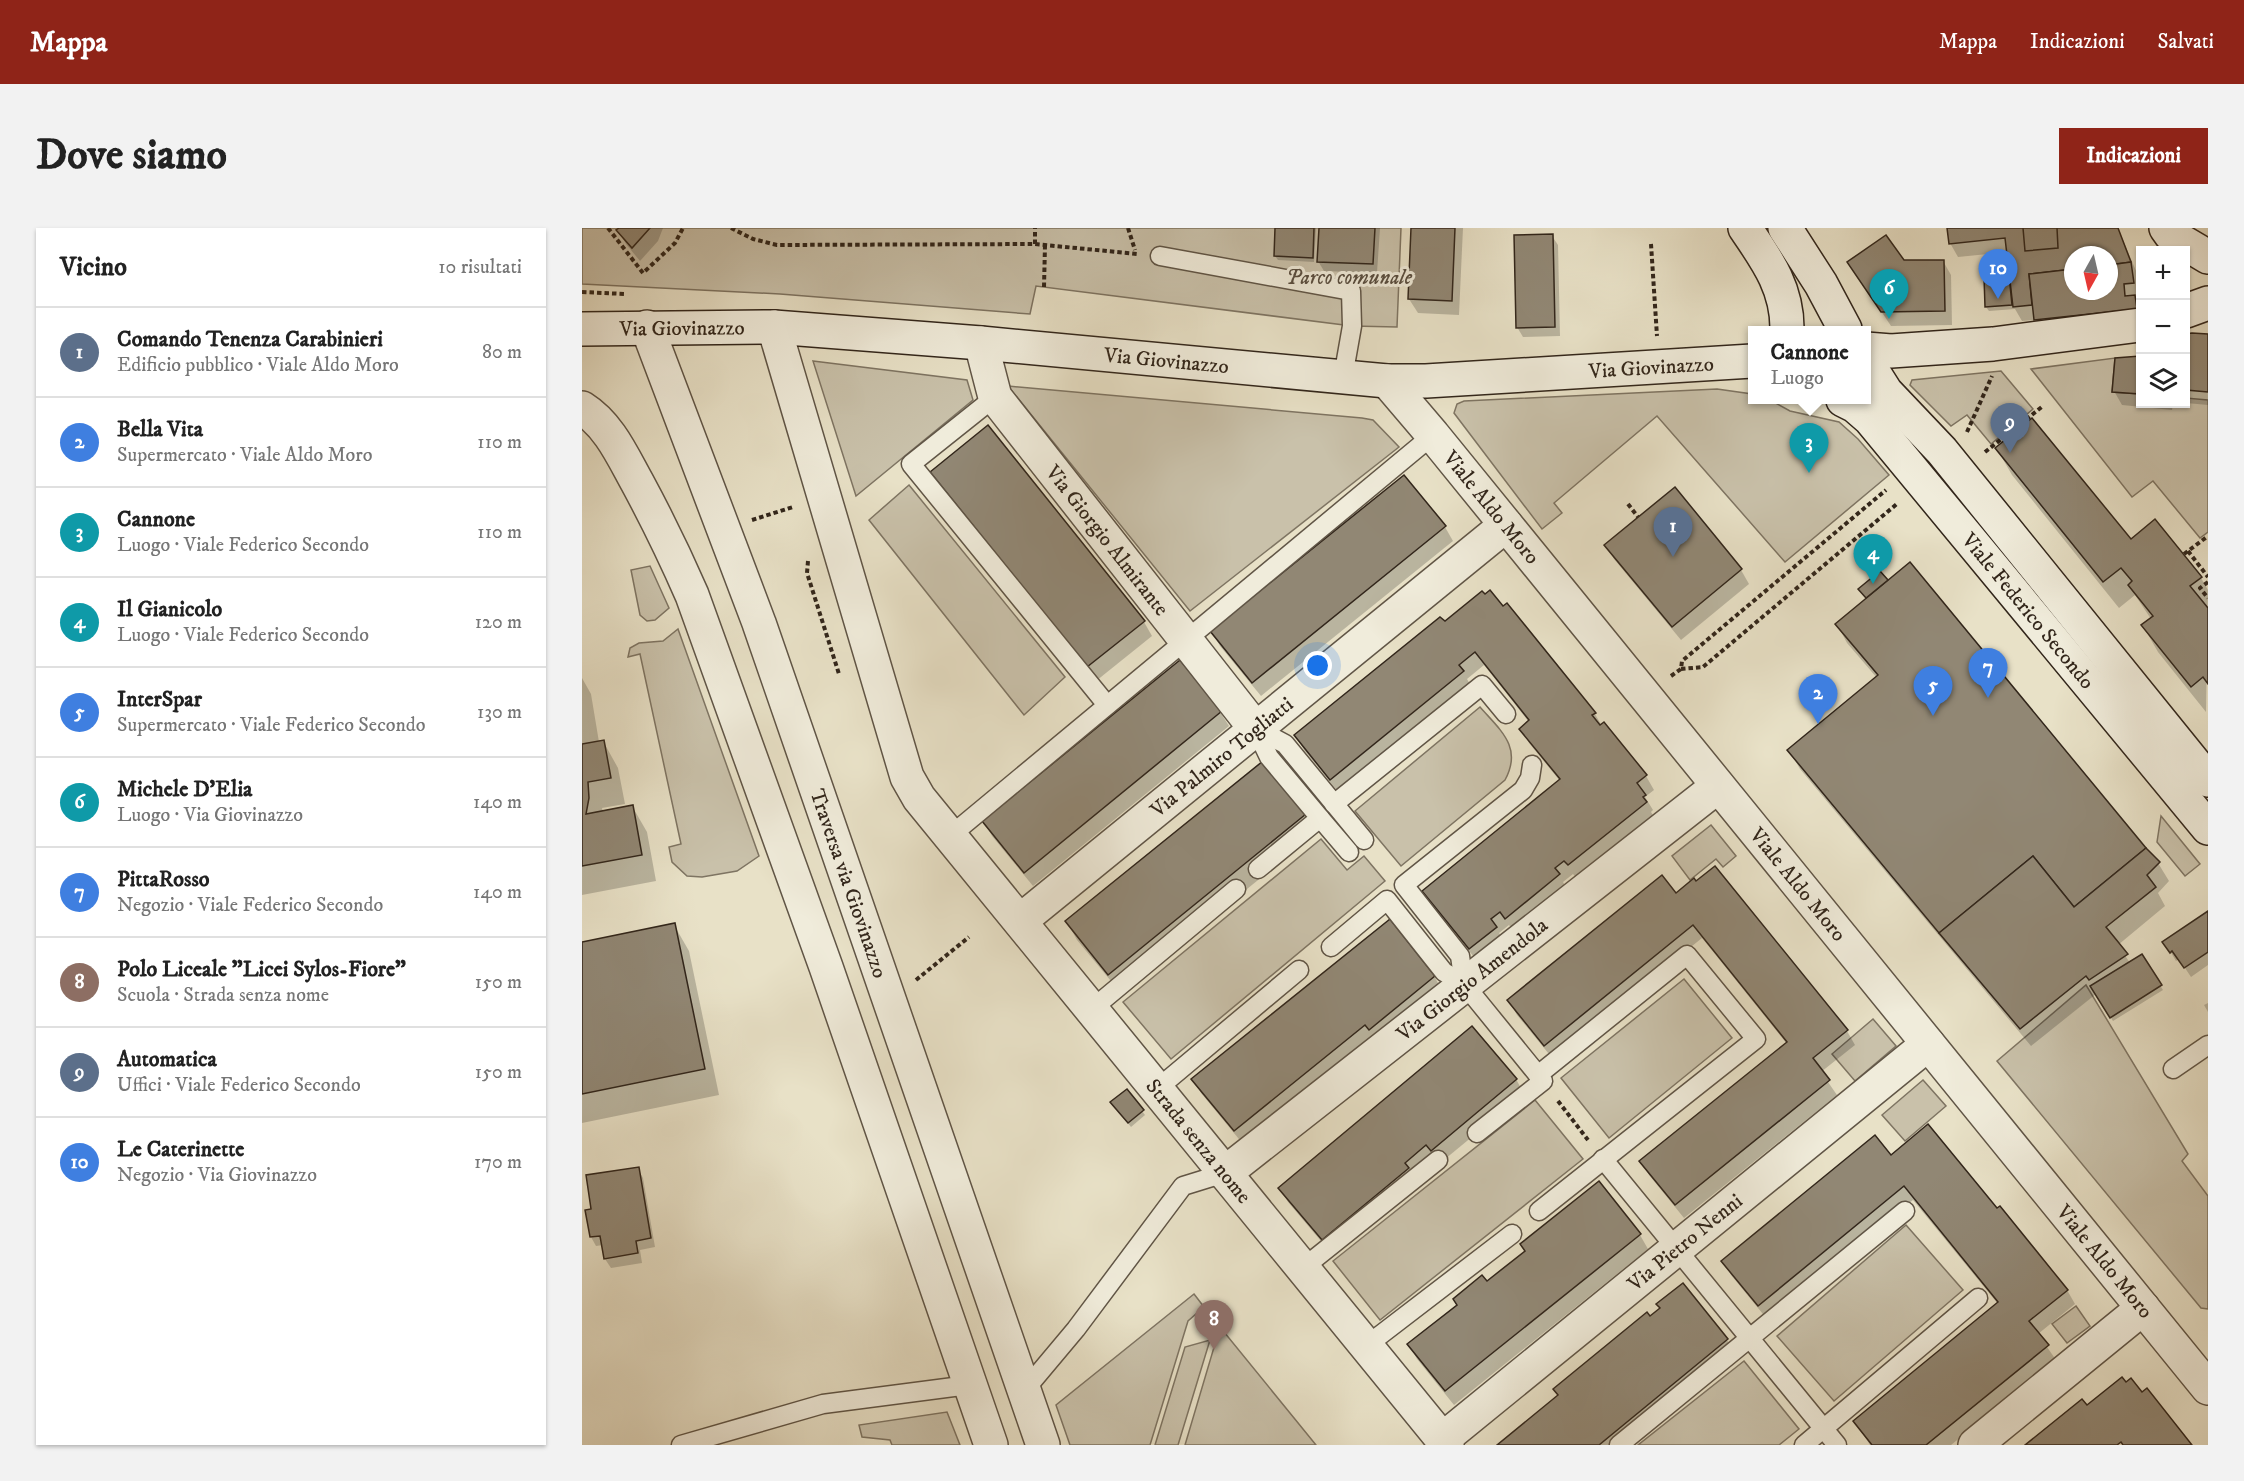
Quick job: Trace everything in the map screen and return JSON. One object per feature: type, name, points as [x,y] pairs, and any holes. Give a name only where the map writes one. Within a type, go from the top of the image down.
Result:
[{"type":"street","points":[[1745,228],[1782,288],[1787,326]]},
{"type":"street","points":[[1785,228],[1847,326]]},
{"type":"street","points":[[2166,228],[2171,234],[2208,257]]},
{"type":"street","points":[[2190,310],[2208,303]]},
{"type":"street","points":[[1800,326],[1807,321],[1827,319],[1838,326]]},
{"type":"street","points":[[1871,343],[1891,351],[1993,344],[2136,326]]},
{"type":"street","name":"Traversa via Giovinazzo","points":[[647,327],[759,623],[1043,1445]]},
{"type":"street","name":"Via Giovinazzo","points":[[582,329],[774,327],[981,343],[1387,381],[1748,361]]},
{"type":"street","name":"Strada senza nome","points":[[774,327],[907,777],[919,798],[1445,1442]]},
{"type":"street","name":"Via Giorgio Almirante","points":[[981,343],[995,397],[1255,728]]},
{"type":"street","name":"Viale Federico Secondo","points":[[1871,371],[1886,392],[1942,451],[2208,780]]},
{"type":"street","name":"Viale Aldo Moro","points":[[1387,381],[2208,1388]]},
{"type":"street","name":"Viale Federico Secondo","points":[[1851,404],[1870,419],[2208,828]]},
{"type":"street","points":[[582,408],[592,414],[612,436],[667,538],[692,595],[826,967],[991,1445]]},
{"type":"street","name":"Via Palmiro Togliatti","points":[[1020,921],[1506,525]]},
{"type":"street","name":"Via Giorgio Amendola","points":[[1225,1173],[1718,786]]},
{"type":"street","points":[[826,967],[873,955]]},
{"type":"street","name":"Via Pietro Nenni","points":[[1445,1442],[1677,1247],[1928,1044]]},
{"type":"street","points":[[1975,1445],[2143,1308]]},
{"type":"lane","points":[[1160,256],[1351,291],[1352,326],[1343,377]]},
{"type":"lane","points":[[995,397],[911,464],[1107,705]]},
{"type":"lane","points":[[951,836],[1433,435]]},
{"type":"lane","points":[[1335,804],[1482,685],[1506,714]]},
{"type":"lane","points":[[1255,728],[1285,744],[1364,840]]},
{"type":"lane","points":[[1255,728],[1269,757],[1349,852]]},
{"type":"lane","points":[[1464,984],[1460,956],[1404,885],[1523,790],[1530,778],[1532,765]]},
{"type":"lane","points":[[1258,869],[1320,818]]},
{"type":"lane","points":[[1092,1009],[1236,889]]},
{"type":"lane","points":[[1331,947],[1387,900],[1444,972],[1464,984],[1541,1078]]},
{"type":"lane","points":[[1478,1133],[1686,955],[1756,1039],[1539,1210]]},
{"type":"lane","points":[[1157,1089],[1299,970]]},
{"type":"lane","points":[[2173,1069],[2208,1045]]},
{"type":"lane","points":[[1603,1159],[1837,1445]]},
{"type":"lane","points":[[1303,1268],[1438,1160]]},
{"type":"lane","points":[[1024,1391],[1076,1329],[1184,1186],[1225,1173]]},
{"type":"lane","points":[[1619,1445],[1905,1211]]},
{"type":"lane","points":[[1366,1346],[1512,1234]]},
{"type":"lane","points":[[1804,1445],[1978,1298]]},
{"type":"lane","points":[[681,1445],[824,1404],[969,1385]]},
{"type":"path","points":[[608,228],[643,273],[675,243],[683,228]]},
{"type":"path","points":[[731,228],[753,239],[777,245],[1035,244],[1160,256]]},
{"type":"path","points":[[1035,228],[1035,244]]},
{"type":"path","points":[[1128,228],[1136,254]]},
{"type":"path","points":[[1651,244],[1657,324]]},
{"type":"path","points":[[1044,286],[1045,245]]},
{"type":"path","points":[[1960,438],[1966,433],[1992,378],[1991,373]]},
{"type":"path","points":[[1978,447],[1983,454],[2043,406]]},
{"type":"path","points":[[1966,433],[1972,440]]},
{"type":"path","points":[[1681,669],[1682,661],[1895,483]]},
{"type":"path","points":[[1645,696],[1681,669],[1703,667],[1899,502],[1900,496]]},
{"type":"path","points":[[723,529],[802,504]]},
{"type":"path","points":[[1628,504],[1638,517]]},
{"type":"path","points":[[2208,536],[2186,553],[2208,577]]},
{"type":"path","points":[[808,553],[807,573],[839,674]]},
{"type":"path","points":[[2208,582],[2200,588],[2208,598]]},
{"type":"path","points":[[890,1000],[969,937]]},
{"type":"path","points":[[1541,1078],[1603,1159]]},
{"type":"green space","name":"Parco comunale","points":[[582,228],[1401,228],[1397,327],[1352,326],[1036,286],[1030,314],[780,294],[582,284]]},
{"type":"green space","points":[[2115,358],[2112,392],[2136,394],[2136,408],[2190,408],[2190,398],[2208,400],[2208,532],[2200,538],[2153,481],[2132,497],[2031,369]]},
{"type":"green space","points":[[813,361],[967,380],[973,400],[856,496]]},
{"type":"green space","points":[[2001,371],[2033,409],[1991,444],[1967,415],[1951,426],[1910,385],[1912,380]]},
{"type":"green space","points":[[1008,386],[1362,418],[1373,420],[1399,447],[1190,611]]},
{"type":"green space","points":[[1717,389],[1748,393],[1748,404],[1777,404],[1790,411],[1839,422],[1858,439],[1889,475],[1785,562],[1657,416],[1554,503],[1562,513],[1542,529],[1454,413],[1457,404],[1464,401]]},
{"type":"green space","points":[[909,485],[1065,677],[1024,715],[869,520]]},
{"type":"green space","points":[[650,566],[669,608],[655,620],[647,621],[640,615],[631,570]]},
{"type":"green space","points":[[678,629],[759,856],[737,871],[702,877],[687,876],[672,862],[669,847],[681,844],[640,654],[628,657],[630,648],[639,643],[663,641]]},
{"type":"green space","points":[[1480,707],[1507,740],[1510,748],[1512,758],[1505,780],[1401,866],[1355,811]]},
{"type":"green space","points":[[2161,816],[2200,864],[2185,876],[2157,842]]},
{"type":"green space","points":[[1711,825],[1736,856],[1723,867],[1716,859],[1690,880],[1672,856]]},
{"type":"green space","points":[[1321,839],[1347,870],[1364,856],[1385,881],[1171,1059],[1123,1002]]},
{"type":"green space","points":[[1684,979],[1732,1038],[1609,1138],[1561,1078]]},
{"type":"green space","points":[[2086,985],[2188,1154],[2182,1161],[2208,1196],[2208,1309],[2201,1308],[1997,1061]]},
{"type":"green space","points":[[1873,1019],[1896,1046],[1855,1081],[1832,1054]]},
{"type":"green space","points":[[1923,1080],[1946,1106],[1905,1141],[1882,1115]]},
{"type":"green space","points":[[1535,1100],[1583,1159],[1380,1320],[1333,1261]]},
{"type":"green space","points":[[1906,1225],[1963,1290],[1834,1401],[1777,1336]]},
{"type":"green space","points":[[1194,1294],[1204,1307],[1188,1321],[1150,1445],[1070,1445],[1056,1405]]},
{"type":"green space","points":[[2076,1306],[2090,1326],[2067,1343],[2052,1324]]},
{"type":"green space","points":[[1220,1327],[1316,1445],[1185,1445]]},
{"type":"green space","points":[[1210,1340],[1178,1445],[1155,1445],[1185,1347]]},
{"type":"green space","points":[[1744,1361],[1799,1429],[1779,1445],[1638,1445]]},
{"type":"green space","points":[[947,1412],[960,1445],[892,1445],[890,1440],[862,1437],[859,1425]]},
{"type":"building","points":[[619,228],[650,228],[632,248],[616,230]]},
{"type":"building","points":[[1275,228],[1314,228],[1313,258],[1274,256]]},
{"type":"building","points":[[1319,228],[1375,228],[1373,264],[1317,262]]},
{"type":"building","points":[[1411,228],[1455,228],[1452,301],[1408,299]]},
{"type":"building","points":[[1947,228],[2118,228],[2131,262],[2118,264],[2118,246],[2064,246],[2064,270],[2029,274],[2032,305],[2013,307],[2005,238],[1949,244]]},
{"type":"building","points":[[2023,228],[2057,228],[2058,248],[2025,251]]},
{"type":"building","points":[[1553,234],[1555,327],[1516,328],[1514,235]]},
{"type":"building","points":[[1886,235],[1904,260],[1944,260],[1945,311],[1881,312],[1847,262]]},
{"type":"building","points":[[2131,262],[2134,283],[2124,284],[2125,296],[2135,295],[2136,309],[2034,320],[2029,274],[2064,270],[2064,300],[2118,300],[2118,264]]},
{"type":"building","points":[[2009,275],[2012,305],[1985,307],[1984,277]]},
{"type":"building","points":[[2190,333],[2208,334],[2208,392],[2190,390]]},
{"type":"building","points":[[2136,356],[2136,394],[2112,392],[2115,358]]},
{"type":"building","points":[[2032,418],[2131,539],[2155,519],[2202,577],[2190,586],[2208,608],[2208,684],[2203,677],[2191,687],[2141,625],[2153,616],[2128,585],[2132,581],[2121,568],[2103,582],[1995,448]]},
{"type":"building","points":[[988,425],[1145,621],[1087,667],[930,472]]},
{"type":"building","points":[[1404,475],[1446,526],[1252,683],[1210,631]]},
{"type":"building","points":[[1675,487],[1742,569],[1672,627],[1604,545]]},
{"type":"building","points":[[1910,562],[2146,848],[2074,907],[2033,856],[1939,933],[1787,750],[1878,675],[1835,624]]},
{"type":"building","points":[[1880,571],[1888,580],[1866,598],[1858,589]]},
{"type":"building","points":[[1490,590],[1503,606],[1507,603],[1596,713],[1592,715],[1600,725],[1604,722],[1647,775],[1637,783],[1646,795],[1643,797],[1647,802],[1568,865],[1564,861],[1555,868],[1560,874],[1505,919],[1500,912],[1491,919],[1497,927],[1469,949],[1422,891],[1560,779],[1519,729],[1529,720],[1475,652],[1459,665],[1464,671],[1330,780],[1294,735],[1440,617],[1445,621],[1482,591],[1485,594]]},
{"type":"building","points":[[1180,660],[1222,711],[1024,873],[982,821]]},
{"type":"building","points":[[604,740],[611,778],[588,782],[589,798],[586,814],[633,805],[642,855],[582,866],[582,744]]},
{"type":"building","points":[[1263,761],[1306,814],[1108,975],[1065,921]]},
{"type":"building","points":[[2146,848],[2160,862],[2147,875],[2156,887],[2106,927],[2128,954],[2089,980],[2086,976],[2020,1029],[1939,933],[2033,856],[2074,907]]},
{"type":"building","points":[[1715,866],[1848,1030],[1813,1058],[1830,1080],[1675,1205],[1639,1161],[1787,1042],[1693,925],[1544,1046],[1507,1000],[1662,875],[1676,893],[1694,878],[1696,881]]},
{"type":"building","points":[[2208,911],[2208,952],[2184,968],[2172,951],[2170,953],[2162,942]]},
{"type":"building","points":[[1390,919],[1435,976],[1369,1030],[1365,1025],[1234,1131],[1191,1079]]},
{"type":"building","points":[[675,923],[705,1069],[582,1094],[582,942]]},
{"type":"building","points":[[2142,954],[2162,985],[2110,1018],[2090,986]]},
{"type":"building","points":[[1472,1026],[1517,1079],[1431,1151],[1426,1145],[1405,1163],[1409,1168],[1322,1240],[1278,1188]]},
{"type":"building","points":[[1127,1089],[1144,1110],[1128,1123],[1110,1102]]},
{"type":"building","points":[[1928,1124],[1997,1208],[2000,1206],[2068,1290],[2029,1321],[2049,1345],[1926,1445],[1872,1445],[1853,1421],[1998,1302],[1904,1186],[1758,1306],[1721,1261],[1875,1135],[1891,1155]]},
{"type":"building","points":[[639,1167],[651,1238],[636,1241],[638,1253],[604,1259],[600,1236],[590,1237],[585,1210],[591,1209],[586,1175]]},
{"type":"building","points":[[1599,1181],[1641,1234],[1445,1391],[1407,1344],[1457,1305],[1453,1299],[1482,1275],[1487,1281],[1525,1251],[1520,1244]]},
{"type":"building","points":[[1683,1283],[1728,1339],[1599,1445],[1497,1445],[1558,1395],[1553,1389],[1647,1312],[1650,1316],[1660,1308],[1656,1304]]},
{"type":"building","points":[[2122,1377],[2126,1382],[2131,1378],[2142,1392],[2147,1388],[2192,1445],[2123,1445],[2121,1442],[2117,1445],[2025,1445],[2082,1399],[2087,1405]]},
{"type":"place","name":"Le Caterinette","points":[[1998,299]]},
{"type":"place","name":"Michele D'Elia","points":[[1889,319]]},
{"type":"place","name":"Automatica","points":[[2010,453]]},
{"type":"place","name":"Cannone","points":[[1809,473]]},
{"type":"place","name":"Comando Tenenza Carabinieri","points":[[1673,557]]},
{"type":"place","name":"Il Gianicolo","points":[[1873,584]]},
{"type":"place","name":"PittaRosso","points":[[1988,698]]},
{"type":"place","name":"InterSpar","points":[[1933,716]]},
{"type":"place","name":"Bella Vita","points":[[1818,724]]},
{"type":"place","name":"Polo Liceale \"Licei Sylos-Fiore\"","points":[[1214,1350]]}]
